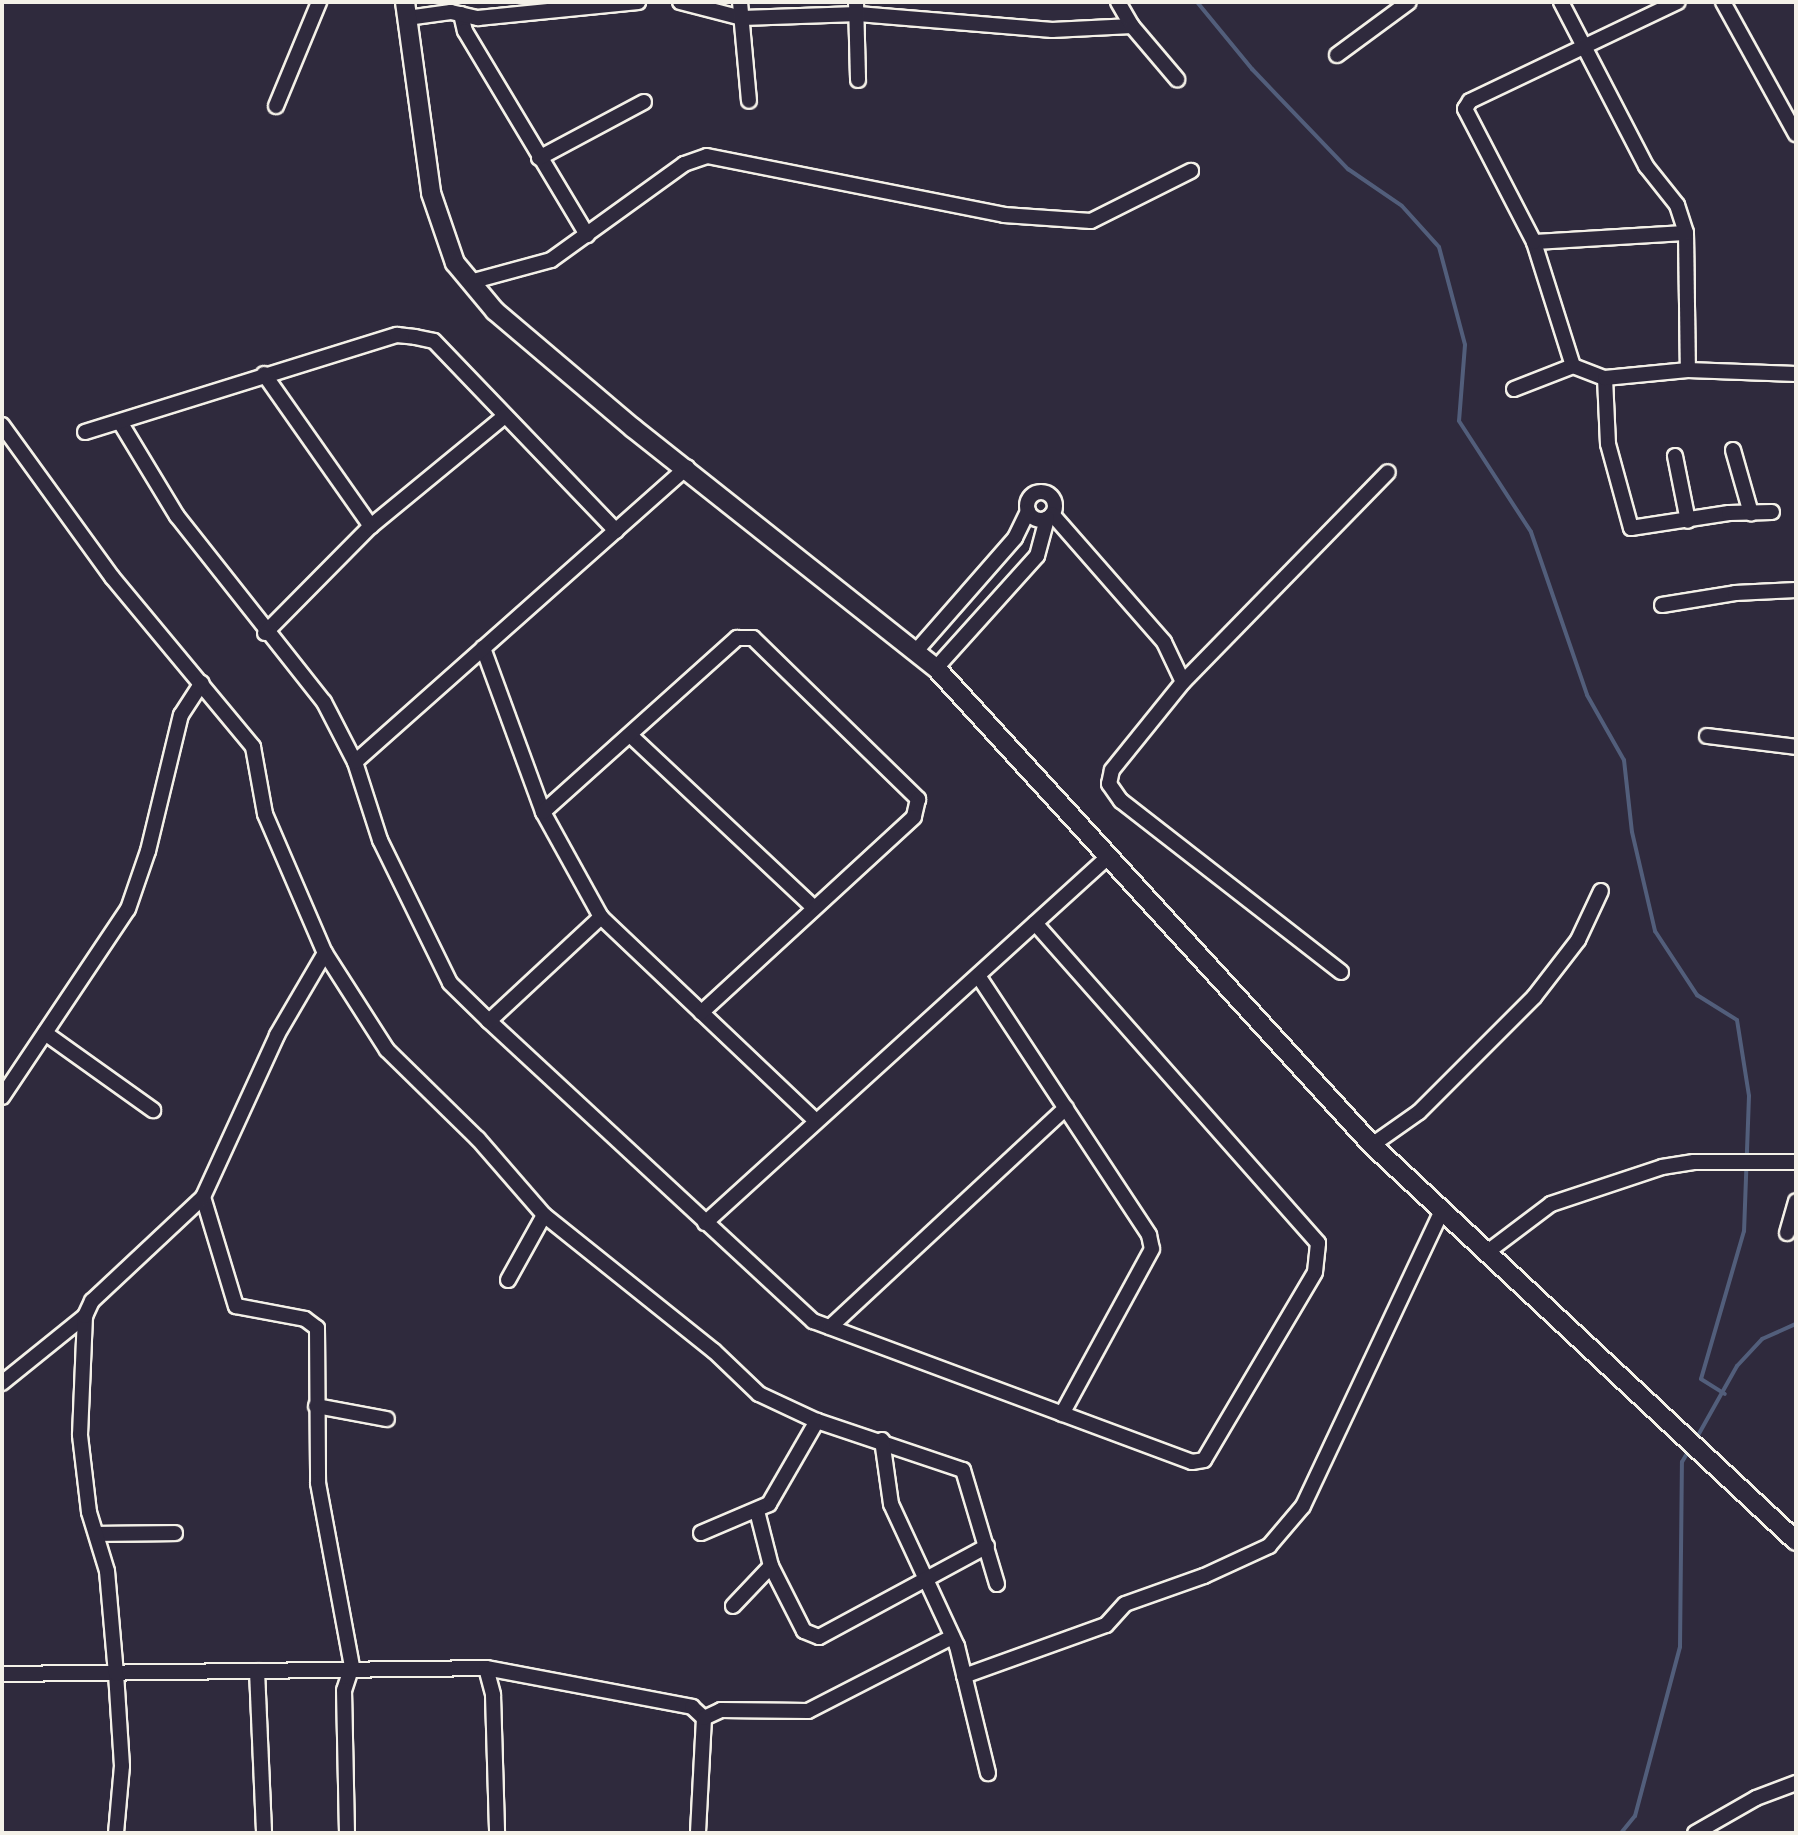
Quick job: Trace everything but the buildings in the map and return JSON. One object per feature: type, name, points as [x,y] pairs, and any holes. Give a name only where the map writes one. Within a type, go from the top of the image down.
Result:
[{"type":"street","points":[[276,106],[319,2]]},
{"type":"street","points":[[638,2],[478,18],[406,10],[431,193],[455,263],[518,331],[936,668],[1372,1145],[1441,1213],[1796,1541]]},
{"type":"street","points":[[680,2],[742,18],[857,8],[1052,30],[1132,26]]},
{"type":"street","points":[[740,2],[749,101]]},
{"type":"street","points":[[1118,2],[1132,26],[1177,79]]},
{"type":"street","points":[[1337,55],[1409,2]]},
{"type":"street","points":[[1561,2],[1646,166],[1677,205],[1686,233],[1688,370]]},
{"type":"street","points":[[1573,366],[1534,242],[1465,109],[1470,101],[1678,2]]},
{"type":"street","points":[[1723,2],[1796,134]]},
{"type":"street","points":[[857,8],[858,80]]},
{"type":"street","points":[[461,14],[539,158],[587,235]]},
{"type":"street","points":[[539,158],[644,102]]},
{"type":"street","points":[[470,282],[551,260],[684,164],[707,156],[1004,215],[1091,221],[1191,171]]},
{"type":"street","points":[[1534,242],[1686,233]]},
{"type":"street","points":[[85,432],[397,335],[415,337],[434,341],[616,531]]},
{"type":"street","points":[[1514,389],[1573,366],[1605,378],[1688,370],[1796,374]]},
{"type":"street","points":[[264,374],[371,526]]},
{"type":"street","points":[[1605,378],[1608,444],[1631,528],[1644,529],[1772,512]]},
{"type":"street","points":[[265,633],[371,526],[505,416]]},
{"type":"street","points":[[120,422],[177,516],[265,633],[324,702],[355,762],[380,840],[450,983],[489,1021],[813,1321],[1192,1462],[1204,1460],[1315,1272],[1320,1255],[1309,1229],[1035,923]]},
{"type":"street","points":[[2,425],[112,577],[253,747],[265,814],[325,953],[387,1050],[478,1139],[544,1215],[714,1351],[759,1394],[817,1421],[882,1440],[963,1470],[997,1584]]},
{"type":"street","points":[[1733,450],[1751,513]]},
{"type":"street","points":[[1675,456],[1688,521]]},
{"type":"street","points":[[355,762],[687,467]]},
{"type":"street","points":[[1341,972],[1121,801],[1109,784],[1112,770],[1183,682],[1388,472]]},
{"type":"street","points":[[917,650],[1015,538],[1028,511],[1030,497],[1043,492],[1054,500],[1037,556],[936,668]]},
{"type":"street","points":[[1028,511],[1049,516],[1164,642],[1183,682]]},
{"type":"street","points":[[1662,605],[1735,593],[1796,590]]},
{"type":"street","points":[[543,812],[737,638],[753,638],[918,799],[914,817],[812,906],[701,1013]]},
{"type":"street","points":[[483,648],[543,812],[601,917],[816,1121]]},
{"type":"street","points":[[2,1097],[128,909],[148,851],[181,715],[202,683]]},
{"type":"street","points":[[630,735],[812,906]]},
{"type":"street","points":[[1707,736],[1796,747]]},
{"type":"street","points":[[705,1223],[1108,857]]},
{"type":"street","points":[[1372,1145],[1419,1112],[1534,997],[1578,940],[1601,891]]},
{"type":"street","points":[[489,1021],[601,917]]},
{"type":"street","points":[[116,1833],[122,1766],[116,1674],[98,1534],[89,1512],[80,1435],[85,1316],[92,1301],[203,1197],[277,1035],[325,953]]},
{"type":"street","points":[[979,977],[1149,1235],[1152,1249],[1062,1414]]},
{"type":"street","points":[[45,1033],[153,1110]]},
{"type":"street","points":[[830,1327],[1066,1108]]},
{"type":"street","points":[[1486,1253],[1535,1213],[1568,1196],[1694,1162],[1796,1162]]},
{"type":"street","points":[[203,1197],[236,1306],[305,1319],[317,1328],[316,1406],[323,1529],[352,1666],[344,1690],[347,1833]]},
{"type":"street","points":[[1787,1233],[1796,1201]]},
{"type":"street","points":[[964,1676],[1106,1625],[1125,1604],[1204,1576],[1269,1546],[1303,1506],[1441,1213]]},
{"type":"street","points":[[508,1280],[544,1215]]},
{"type":"street","points":[[2,1383],[85,1316]]},
{"type":"street","points":[[316,1406],[387,1419]]},
{"type":"street","points":[[701,1533],[769,1504],[817,1421]]},
{"type":"street","points":[[882,1440],[891,1504],[923,1580],[952,1637],[988,1773]]},
{"type":"street","points":[[757,1511],[771,1566],[804,1631],[819,1637],[987,1546]]},
{"type":"street","points":[[98,1534],[175,1533]]},
{"type":"street","points":[[733,1606],[771,1566]]},
{"type":"street","points":[[704,1718],[721,1710],[808,1711],[952,1637]]},
{"type":"street","points":[[2,1674],[257,1671],[352,1666],[486,1668],[692,1707],[704,1718]]},
{"type":"street","points":[[486,1668],[493,1695],[497,1833]]},
{"type":"street","points":[[257,1671],[264,1833]]},
{"type":"street","points":[[698,1833],[704,1718]]},
{"type":"street","points":[[1695,1833],[1756,1798],[1796,1783]]},
{"type":"waterway","points":[[1197,2],[1252,69],[1348,169],[1402,206],[1439,247],[1465,345],[1459,421],[1531,532],[1587,695],[1624,760],[1632,832],[1655,931],[1697,995],[1737,1020],[1749,1096],[1744,1231],[1701,1379],[1725,1394]]},
{"type":"waterway","points":[[1696,1439],[1737,1366],[1762,1339],[1796,1324]]},
{"type":"waterway","points":[[1621,1833],[1635,1816],[1680,1647],[1682,1462],[1689,1450]]}]
